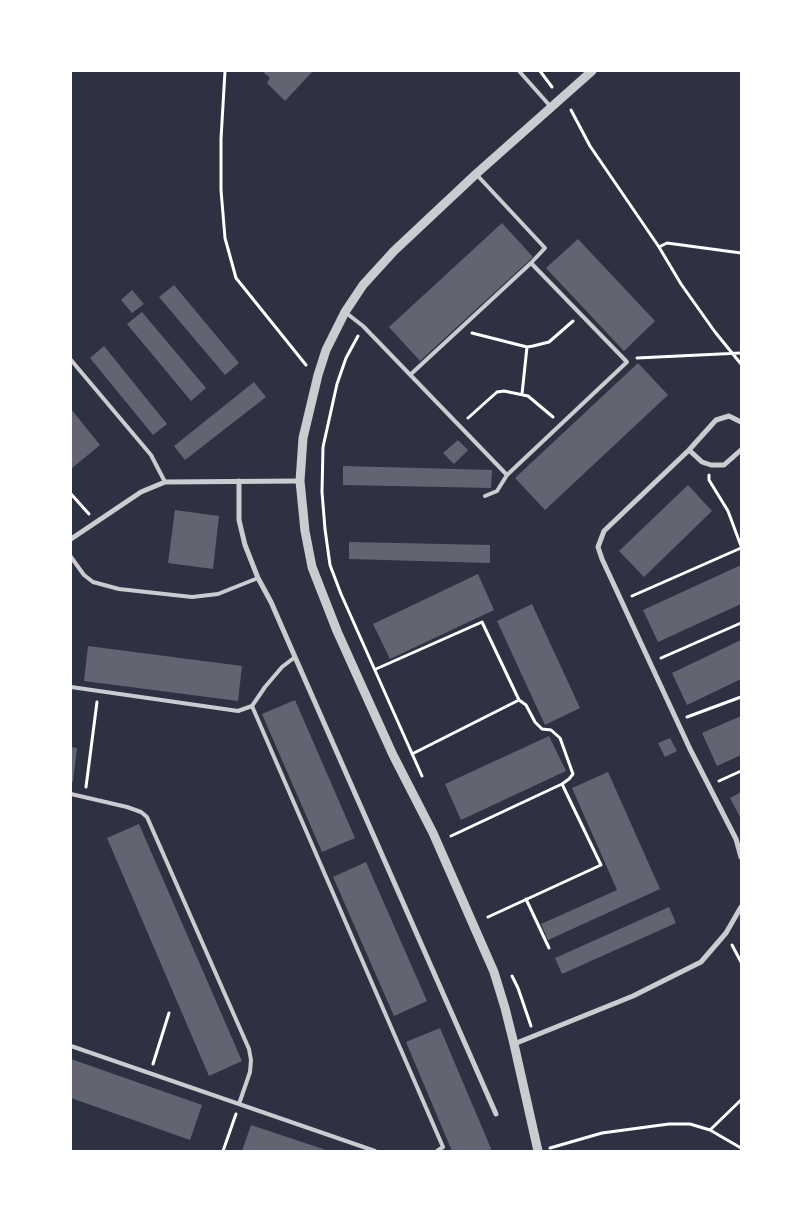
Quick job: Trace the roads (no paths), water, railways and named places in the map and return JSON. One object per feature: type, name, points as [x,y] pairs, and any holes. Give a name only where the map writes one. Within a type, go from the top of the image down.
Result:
[{"type":"street","points":[[538,1151],[506,1008],[494,972],[433,833],[393,754],[312,567],[305,531],[300,481],[303,438],[326,350],[345,312],[363,285],[394,251],[476,174],[592,71]]},
{"type":"street","points":[[741,422],[729,416],[716,420],[689,450],[604,532],[598,547],[678,721],[736,839],[741,857]]},
{"type":"street","points":[[689,450],[702,462],[711,465],[724,464],[741,450]]},
{"type":"street","points":[[239,481],[239,520],[244,546],[271,602],[496,1114]]},
{"type":"street","points":[[71,539],[141,492],[165,482],[300,481]]},
{"type":"street","points":[[514,1044],[633,996],[701,962],[726,933],[741,907]]},
{"type":"lane","points":[[519,71],[552,108]]},
{"type":"lane","points":[[410,375],[545,248],[476,174]]},
{"type":"lane","points":[[484,496],[497,492],[507,475],[627,362],[531,263]]},
{"type":"lane","points":[[345,312],[363,326],[507,475]]},
{"type":"lane","points":[[71,360],[151,455],[165,482]]},
{"type":"lane","points":[[71,557],[84,575],[93,582],[119,589],[192,597],[218,594],[258,578]]},
{"type":"lane","points":[[71,687],[238,711],[252,706],[282,667],[295,657]]},
{"type":"lane","points":[[252,706],[443,1147],[437,1151]]},
{"type":"lane","points":[[71,794],[127,807],[147,817],[250,1049],[250,1072],[239,1104]]},
{"type":"lane","points":[[71,1046],[375,1151]]}]
